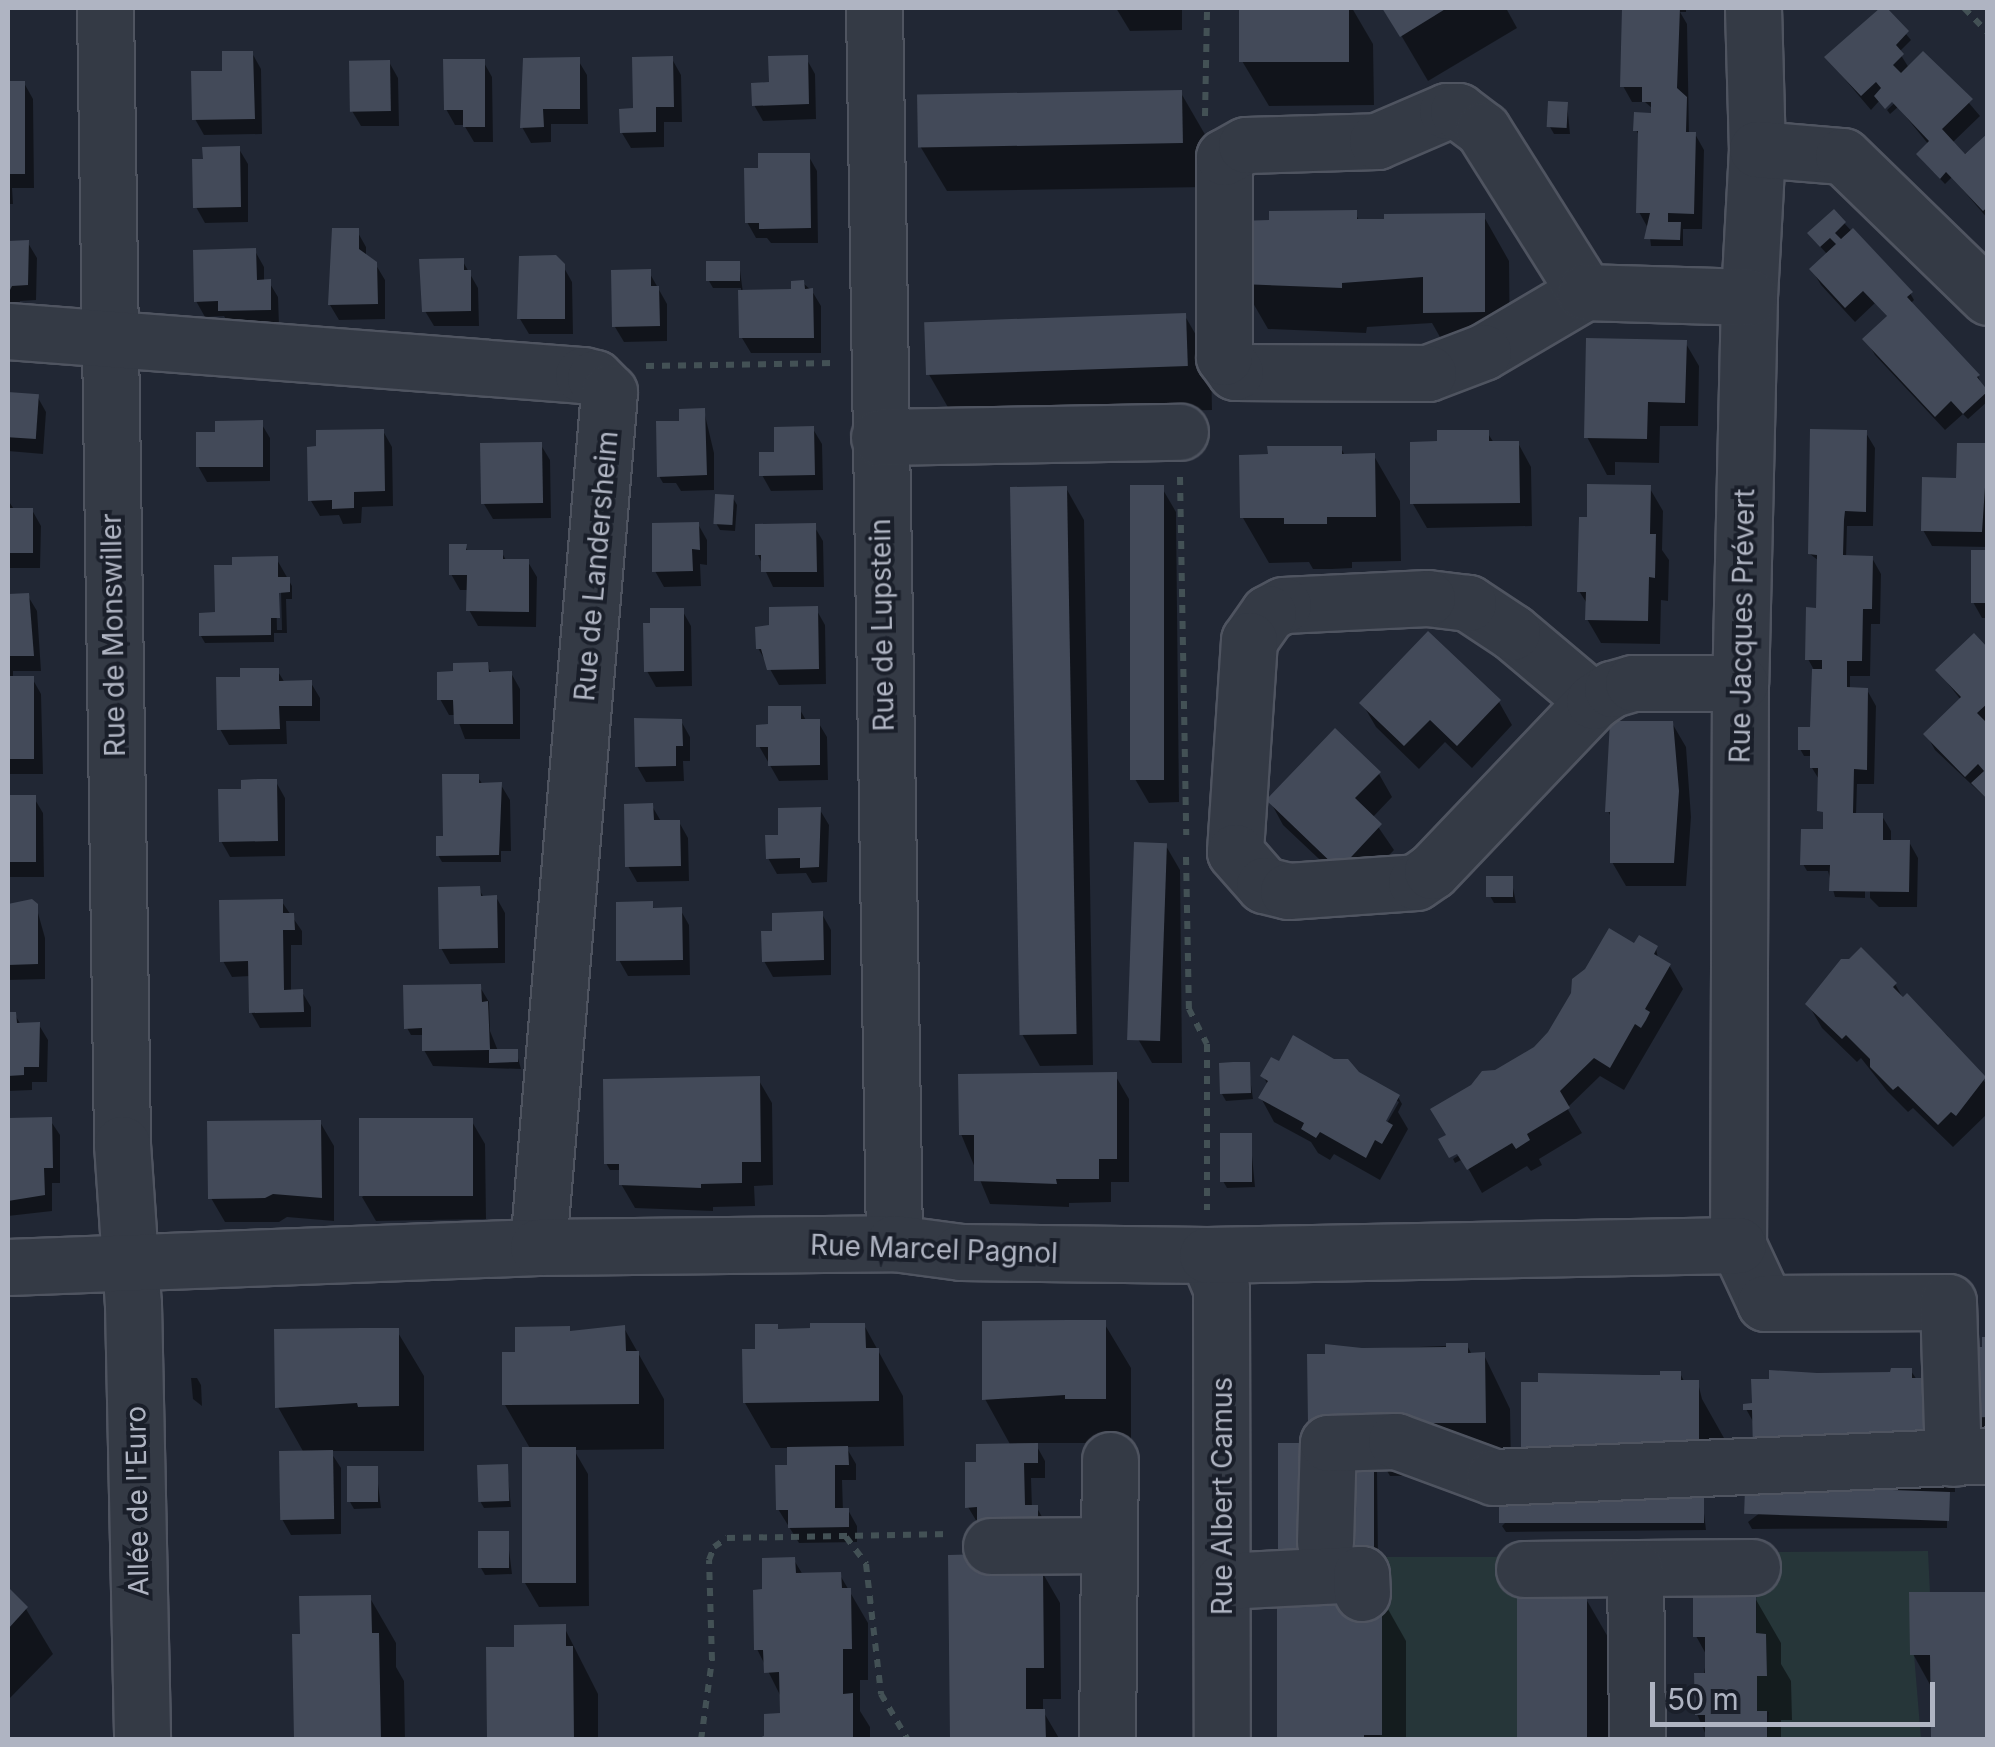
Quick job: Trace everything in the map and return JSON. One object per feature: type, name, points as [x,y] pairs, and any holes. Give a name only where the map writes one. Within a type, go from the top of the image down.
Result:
[{"type":"street","name":"Rue de Monswiller","points":[[105,8],[122,1144],[130,1263]]},
{"type":"street","name":"Rue de Lupstein","points":[[874,8],[894,1243]]},
{"type":"street","name":"Rue Jacques Prévert","points":[[1738,1246],[1740,683],[1748,297],[1757,149],[1753,8]]},
{"type":"street","points":[[1585,292],[1483,130],[1458,111],[1447,111],[1377,141],[1246,145],[1224,156],[1224,357],[1235,372],[1428,373],[1483,352],[1585,292],[1748,297]]},
{"type":"street","points":[[1757,149],[1843,156],[1988,297]]},
{"type":"street","points":[[8,331],[583,375],[604,383]]},
{"type":"street","name":"Rue de Landersheim","points":[[538,1247],[610,408],[604,383]]},
{"type":"street","points":[[879,436],[1180,432]]},
{"type":"street","points":[[1594,701],[1512,632],[1468,603],[1427,598],[1282,604],[1257,624],[1247,650],[1236,852],[1264,885],[1288,891],[1416,882],[1432,871],[1594,701],[1633,684],[1740,683]]},
{"type":"street","name":"Rue Marcel Pagnol","points":[[8,1267],[538,1247],[894,1243],[961,1252],[1207,1255],[1738,1246]]},
{"type":"street","points":[[1325,1542],[1328,1442],[1396,1441],[1494,1477],[1970,1457],[1948,1302],[1765,1303],[1738,1246]]},
{"type":"street","name":"Rue Albert Camus","points":[[1207,1255],[1221,1288],[1222,1740]]},
{"type":"street","name":"Allée de l'Euro","points":[[130,1263],[142,1740]]},
{"type":"street","points":[[1107,1740],[1110,1460]]},
{"type":"street","points":[[991,1546],[1109,1545]]},
{"type":"street","points":[[1524,1569],[1752,1567]]},
{"type":"street","points":[[1635,1569],[1637,1740]]},
{"type":"street","points":[[1223,1582],[1361,1574],[1362,1593]]},
{"type":"path","points":[[1205,125],[1207,8]]},
{"type":"path","points":[[1964,8],[1988,33]]},
{"type":"path","points":[[604,383],[642,366],[879,362]]},
{"type":"path","points":[[1180,432],[1189,1009],[1207,1044],[1207,1255]]},
{"type":"path","points":[[701,1740],[712,1660],[709,1560],[714,1547],[727,1538],[976,1533],[991,1546]]},
{"type":"path","points":[[846,1536],[866,1564],[880,1694],[908,1740]]},
{"type":"shaded area","points":[[1928,1551],[1930,1593],[1909,1593],[1921,1739],[1767,1739],[1769,1712],[1757,1711],[1757,1676],[1767,1675],[1766,1634],[1756,1633],[1757,1552]]},
{"type":"shaded area","points":[[1380,1557],[1518,1557],[1518,1739],[1380,1739]]},
{"type":"building","points":[[1239,8],[1349,8],[1349,62],[1239,62]]},
{"type":"building","points":[[1382,8],[1447,8],[1400,37]]},
{"type":"building","points":[[1622,8],[1680,8],[1677,88],[1687,97],[1686,132],[1696,132],[1694,214],[1668,213],[1668,222],[1681,222],[1680,240],[1644,239],[1650,213],[1636,213],[1638,131],[1633,131],[1634,112],[1651,113],[1651,102],[1642,102],[1642,87],[1620,87]]},
{"type":"building","points":[[1880,8],[1887,8],[1909,31],[1896,45],[1904,54],[1893,65],[1901,73],[1923,51],[1973,99],[1942,129],[1965,154],[1988,133],[1988,207],[1983,211],[1946,172],[1940,179],[1916,154],[1929,141],[1892,102],[1885,109],[1874,96],[1881,88],[1876,82],[1861,96],[1824,57]]},
{"type":"building","points":[[222,51],[253,51],[255,119],[192,120],[191,71],[222,71]]},
{"type":"building","points":[[808,55],[809,104],[752,106],[751,83],[769,82],[768,56]]},
{"type":"building","points":[[673,56],[674,107],[656,107],[656,132],[620,133],[619,109],[633,108],[632,57]]},
{"type":"building","points":[[580,57],[580,109],[543,109],[544,127],[520,128],[523,58]]},
{"type":"building","points":[[443,59],[485,59],[485,127],[463,127],[463,110],[444,110]]},
{"type":"building","points":[[390,60],[391,111],[350,112],[349,61]]},
{"type":"building","points":[[8,81],[25,81],[25,174],[8,174]]},
{"type":"building","points":[[1182,90],[1183,143],[918,148],[917,95]]},
{"type":"building","points":[[1548,101],[1568,102],[1567,128],[1547,127]]},
{"type":"building","points":[[240,146],[241,207],[193,208],[192,159],[203,159],[202,147]]},
{"type":"building","points":[[758,153],[810,153],[811,228],[759,229],[759,223],[745,223],[744,168],[758,168]]},
{"type":"building","points":[[1834,209],[1846,222],[1835,233],[1841,239],[1853,228],[1913,292],[1907,297],[1980,375],[1977,377],[1988,391],[1963,414],[1951,401],[1935,417],[1862,339],[1887,316],[1863,291],[1845,308],[1809,269],[1836,244],[1830,238],[1820,247],[1807,233]]},
{"type":"building","points":[[1357,210],[1357,219],[1384,219],[1384,214],[1485,213],[1485,312],[1423,313],[1423,277],[1342,283],[1342,288],[1240,284],[1239,221],[1269,220],[1269,211]]},
{"type":"building","points":[[332,228],[359,228],[359,249],[377,262],[378,304],[328,305]]},
{"type":"building","points":[[29,240],[28,285],[12,286],[8,294],[8,241]]},
{"type":"building","points":[[256,248],[257,280],[271,279],[271,310],[218,311],[218,301],[194,302],[193,250]]},
{"type":"building","points":[[556,255],[565,264],[565,319],[517,319],[519,256]]},
{"type":"building","points":[[464,258],[464,270],[471,270],[471,311],[422,312],[419,259]]},
{"type":"building","points":[[706,261],[740,261],[740,281],[706,281]]},
{"type":"building","points":[[651,269],[651,286],[659,286],[660,326],[612,327],[611,270]]},
{"type":"building","points":[[804,280],[805,289],[813,288],[814,338],[739,338],[738,290],[791,289],[791,281]]},
{"type":"building","points":[[1186,313],[1188,366],[926,375],[924,322]]},
{"type":"building","points":[[1586,338],[1687,340],[1685,403],[1648,402],[1647,439],[1584,438]]},
{"type":"building","points":[[8,392],[39,394],[36,439],[8,437]]},
{"type":"building","points":[[705,408],[707,475],[657,477],[656,421],[679,421],[679,409]]},
{"type":"building","points":[[263,420],[263,467],[196,467],[196,432],[215,432],[215,421]]},
{"type":"building","points":[[814,426],[815,475],[759,476],[759,452],[774,452],[774,427]]},
{"type":"building","points":[[384,429],[385,491],[354,492],[354,508],[332,509],[332,500],[308,501],[307,447],[316,446],[316,430]]},
{"type":"building","points":[[1810,429],[1867,430],[1866,512],[1845,511],[1844,520],[1843,555],[1873,556],[1872,609],[1863,609],[1862,661],[1847,661],[1847,687],[1868,688],[1867,770],[1854,769],[1853,813],[1883,813],[1883,840],[1910,840],[1909,892],[1829,891],[1830,865],[1800,865],[1801,829],[1823,829],[1823,812],[1817,811],[1818,768],[1810,768],[1810,750],[1798,750],[1798,727],[1810,727],[1812,669],[1822,669],[1822,660],[1805,660],[1806,607],[1816,608],[1817,555],[1808,554]]},
{"type":"building","points":[[1437,430],[1489,430],[1489,441],[1519,441],[1520,503],[1410,504],[1410,442],[1437,441]]},
{"type":"building","points":[[542,442],[543,503],[481,504],[480,443]]},
{"type":"building","points":[[1957,443],[1988,443],[1982,532],[1921,531],[1922,477],[1956,478]]},
{"type":"building","points":[[1267,446],[1342,446],[1342,454],[1375,453],[1376,517],[1327,517],[1327,524],[1284,524],[1284,518],[1240,518],[1239,455],[1268,454]]},
{"type":"building","points":[[1587,484],[1651,485],[1650,534],[1656,534],[1655,578],[1649,577],[1648,621],[1585,620],[1586,592],[1577,592],[1579,517],[1587,517]]},
{"type":"building","points":[[1130,485],[1164,485],[1164,780],[1130,780]]},
{"type":"building","points":[[1067,486],[1077,1034],[1020,1035],[1010,487]]},
{"type":"building","points":[[715,494],[734,495],[732,525],[713,524]]},
{"type":"building","points":[[8,508],[33,508],[33,553],[8,553]]},
{"type":"building","points":[[699,522],[700,550],[692,549],[693,571],[652,572],[652,523]]},
{"type":"building","points":[[816,523],[817,572],[761,572],[761,555],[755,555],[755,524]]},
{"type":"building","points":[[449,544],[467,544],[466,550],[503,550],[503,559],[529,559],[529,612],[466,611],[467,575],[449,575]]},
{"type":"building","points":[[1971,550],[1988,550],[1988,603],[1971,603]]},
{"type":"building","points":[[278,556],[278,577],[290,577],[290,592],[279,593],[280,618],[271,618],[271,635],[199,636],[199,613],[215,612],[214,565],[232,565],[232,557]]},
{"type":"building","points":[[29,593],[34,656],[8,656],[8,594]]},
{"type":"building","points":[[818,606],[819,669],[767,670],[761,649],[756,649],[755,627],[769,625],[769,607]]},
{"type":"building","points":[[650,608],[684,608],[684,671],[644,672],[643,623],[650,623]]},
{"type":"building","points":[[1428,631],[1501,700],[1457,746],[1430,720],[1404,746],[1359,703]]},
{"type":"building","points":[[1974,633],[1988,648],[1988,703],[1977,713],[1988,724],[1988,800],[1971,783],[1984,771],[1978,764],[1965,777],[1923,734],[1961,697],[1935,670]]},
{"type":"building","points":[[488,662],[489,672],[512,671],[513,724],[454,724],[453,700],[437,700],[437,672],[453,671],[453,663]]},
{"type":"building","points":[[240,668],[279,668],[279,681],[312,680],[312,706],[279,706],[280,729],[217,730],[216,677],[240,677]]},
{"type":"building","points":[[8,676],[34,676],[34,759],[8,759]]},
{"type":"building","points":[[768,706],[801,706],[801,719],[820,719],[820,765],[768,766],[768,747],[756,747],[756,725],[768,724]]},
{"type":"building","points":[[634,718],[682,719],[683,746],[676,746],[676,766],[635,767]]},
{"type":"building","points":[[1610,721],[1673,721],[1679,791],[1674,863],[1610,863],[1610,812],[1605,812]]},
{"type":"building","points":[[1335,728],[1381,772],[1355,798],[1382,824],[1339,870],[1266,800]]},
{"type":"building","points":[[442,774],[479,774],[479,783],[502,782],[499,855],[436,856],[436,836],[443,836]]},
{"type":"building","points":[[277,779],[278,841],[219,842],[218,789],[241,789],[241,780]]},
{"type":"building","points":[[8,795],[36,795],[36,862],[8,862]]},
{"type":"building","points":[[653,803],[654,820],[680,820],[681,866],[625,867],[624,804]]},
{"type":"building","points":[[821,807],[819,867],[800,868],[800,858],[766,859],[765,835],[778,835],[778,808]]},
{"type":"building","points":[[1134,842],[1167,843],[1160,1041],[1127,1040]]},
{"type":"building","points":[[1486,876],[1513,876],[1513,897],[1486,897]]},
{"type":"building","points":[[480,886],[481,896],[497,895],[498,948],[439,949],[438,887]]},
{"type":"building","points":[[32,899],[38,904],[38,964],[8,965],[8,904]]},
{"type":"building","points":[[283,899],[283,913],[294,913],[295,930],[283,930],[284,990],[303,989],[304,1012],[249,1013],[248,961],[220,962],[219,900]]},
{"type":"building","points":[[653,901],[653,908],[682,907],[683,960],[616,961],[616,902]]},
{"type":"building","points":[[823,911],[824,960],[762,962],[761,931],[772,931],[772,913]]},
{"type":"building","points":[[1609,928],[1634,943],[1639,935],[1658,946],[1654,954],[1671,964],[1645,1009],[1650,1012],[1646,1020],[1641,1028],[1635,1024],[1610,1068],[1594,1058],[1560,1091],[1570,1108],[1527,1134],[1530,1140],[1516,1149],[1512,1143],[1467,1170],[1457,1154],[1449,1158],[1438,1139],[1446,1135],[1430,1109],[1471,1085],[1482,1071],[1495,1070],[1534,1047],[1548,1032],[1571,993],[1572,979],[1585,969]]},
{"type":"building","points":[[1861,947],[1897,983],[1893,987],[1903,997],[1907,993],[1986,1077],[1956,1116],[1951,1112],[1938,1125],[1898,1086],[1893,1090],[1846,1035],[1842,1039],[1805,1004],[1841,959],[1849,959]]},
{"type":"building","points":[[481,984],[482,1002],[488,1001],[490,1049],[518,1049],[518,1062],[489,1063],[489,1050],[422,1051],[422,1028],[404,1029],[403,985]]},
{"type":"building","points":[[8,1012],[16,1012],[17,1023],[40,1022],[39,1067],[24,1067],[24,1075],[8,1076]]},
{"type":"building","points":[[1293,1035],[1334,1059],[1348,1059],[1359,1072],[1400,1095],[1386,1121],[1393,1125],[1382,1144],[1375,1140],[1366,1158],[1320,1132],[1316,1138],[1301,1129],[1304,1123],[1258,1098],[1268,1081],[1260,1076],[1271,1057],[1279,1061]]},
{"type":"building","points":[[1250,1062],[1251,1093],[1220,1094],[1219,1063]]},
{"type":"building","points":[[1117,1072],[1117,1159],[1099,1159],[1099,1179],[1056,1179],[1057,1184],[974,1181],[974,1135],[959,1135],[958,1074]]},
{"type":"building","points":[[760,1076],[761,1162],[742,1162],[742,1183],[701,1184],[701,1188],[619,1185],[619,1164],[604,1164],[603,1079]]},
{"type":"building","points":[[52,1117],[53,1168],[44,1168],[45,1195],[8,1201],[8,1118]]},
{"type":"building","points":[[359,1118],[473,1118],[473,1196],[359,1196]]},
{"type":"building","points":[[321,1120],[322,1198],[273,1194],[265,1198],[208,1199],[207,1121]]},
{"type":"building","points":[[1220,1133],[1252,1133],[1252,1182],[1220,1182]]},
{"type":"building","points":[[1106,1320],[1106,1399],[1065,1399],[1065,1395],[982,1400],[982,1321]]},
{"type":"building","points":[[810,1323],[865,1323],[866,1348],[879,1348],[879,1401],[743,1403],[742,1349],[755,1349],[755,1324],[778,1324],[778,1329],[810,1328]]},
{"type":"building","points":[[625,1325],[626,1351],[639,1351],[639,1404],[502,1405],[502,1352],[515,1352],[515,1327],[570,1326],[570,1331]]},
{"type":"building","points":[[399,1328],[399,1406],[358,1407],[357,1403],[275,1408],[274,1329]]},
{"type":"building","points":[[1982,1337],[1988,1337],[1988,1417],[1965,1418],[1965,1347],[1982,1347]]},
{"type":"building","points":[[1446,1343],[1468,1343],[1468,1353],[1485,1352],[1486,1423],[1433,1423],[1433,1431],[1308,1424],[1307,1354],[1325,1354],[1325,1344],[1362,1348],[1446,1347]]},
{"type":"building","points":[[1891,1368],[1912,1368],[1912,1378],[1930,1378],[1930,1448],[1753,1450],[1752,1410],[1743,1410],[1743,1404],[1752,1403],[1751,1379],[1769,1379],[1769,1370],[1890,1372]]},
{"type":"building","points":[[1660,1371],[1681,1371],[1681,1380],[1699,1380],[1699,1450],[1521,1452],[1521,1382],[1538,1382],[1538,1373],[1660,1375]]},
{"type":"building","points":[[1038,1443],[1038,1463],[1024,1463],[1025,1505],[1038,1505],[1038,1525],[977,1526],[977,1507],[965,1508],[965,1462],[976,1462],[976,1444]]},
{"type":"building","points":[[1278,1443],[1309,1443],[1309,1553],[1278,1553]]},
{"type":"building","points":[[848,1446],[849,1465],[835,1465],[835,1508],[849,1508],[849,1527],[788,1528],[788,1510],[776,1510],[775,1465],[787,1465],[787,1447]]},
{"type":"building","points":[[522,1447],[576,1447],[576,1583],[522,1583]]},
{"type":"building","points":[[333,1450],[334,1519],[280,1520],[279,1451]]},
{"type":"building","points":[[1344,1458],[1374,1458],[1374,1552],[1344,1552]]},
{"type":"building","points":[[508,1464],[509,1501],[478,1502],[477,1465]]},
{"type":"building","points":[[347,1466],[378,1466],[378,1502],[347,1502]]},
{"type":"building","points":[[1745,1485],[1950,1492],[1949,1521],[1744,1514]]},
{"type":"building","points":[[1499,1494],[1704,1494],[1704,1523],[1499,1523]]},
{"type":"building","points":[[478,1531],[509,1531],[509,1568],[478,1568]]},
{"type":"building","points":[[986,1554],[1043,1569],[1044,1668],[1026,1668],[1026,1709],[1045,1709],[1046,1740],[950,1740],[948,1555]]},
{"type":"building","points":[[795,1557],[796,1573],[841,1572],[842,1588],[851,1588],[852,1649],[843,1649],[843,1694],[853,1693],[853,1740],[754,1740],[764,1736],[764,1714],[780,1713],[779,1672],[764,1673],[763,1650],[754,1650],[753,1590],[762,1589],[762,1558]]},
{"type":"building","points":[[8,1587],[28,1607],[8,1629]]},
{"type":"building","points":[[1909,1592],[1988,1592],[1988,1740],[1931,1740],[1930,1655],[1910,1655]]},
{"type":"building","points":[[1277,1593],[1382,1593],[1382,1735],[1364,1735],[1364,1740],[1277,1740]]},
{"type":"building","points":[[371,1595],[372,1633],[379,1633],[381,1740],[294,1740],[292,1634],[300,1634],[299,1596]]},
{"type":"building","points":[[1756,1595],[1756,1633],[1766,1634],[1767,1676],[1757,1676],[1757,1711],[1767,1711],[1767,1740],[1705,1740],[1705,1715],[1695,1715],[1694,1673],[1705,1673],[1705,1637],[1693,1637],[1693,1597]]},
{"type":"building","points":[[1517,1596],[1587,1596],[1587,1739],[1517,1739]]},
{"type":"building","points":[[566,1624],[566,1646],[573,1646],[574,1740],[487,1740],[486,1647],[514,1647],[514,1625]]}]
